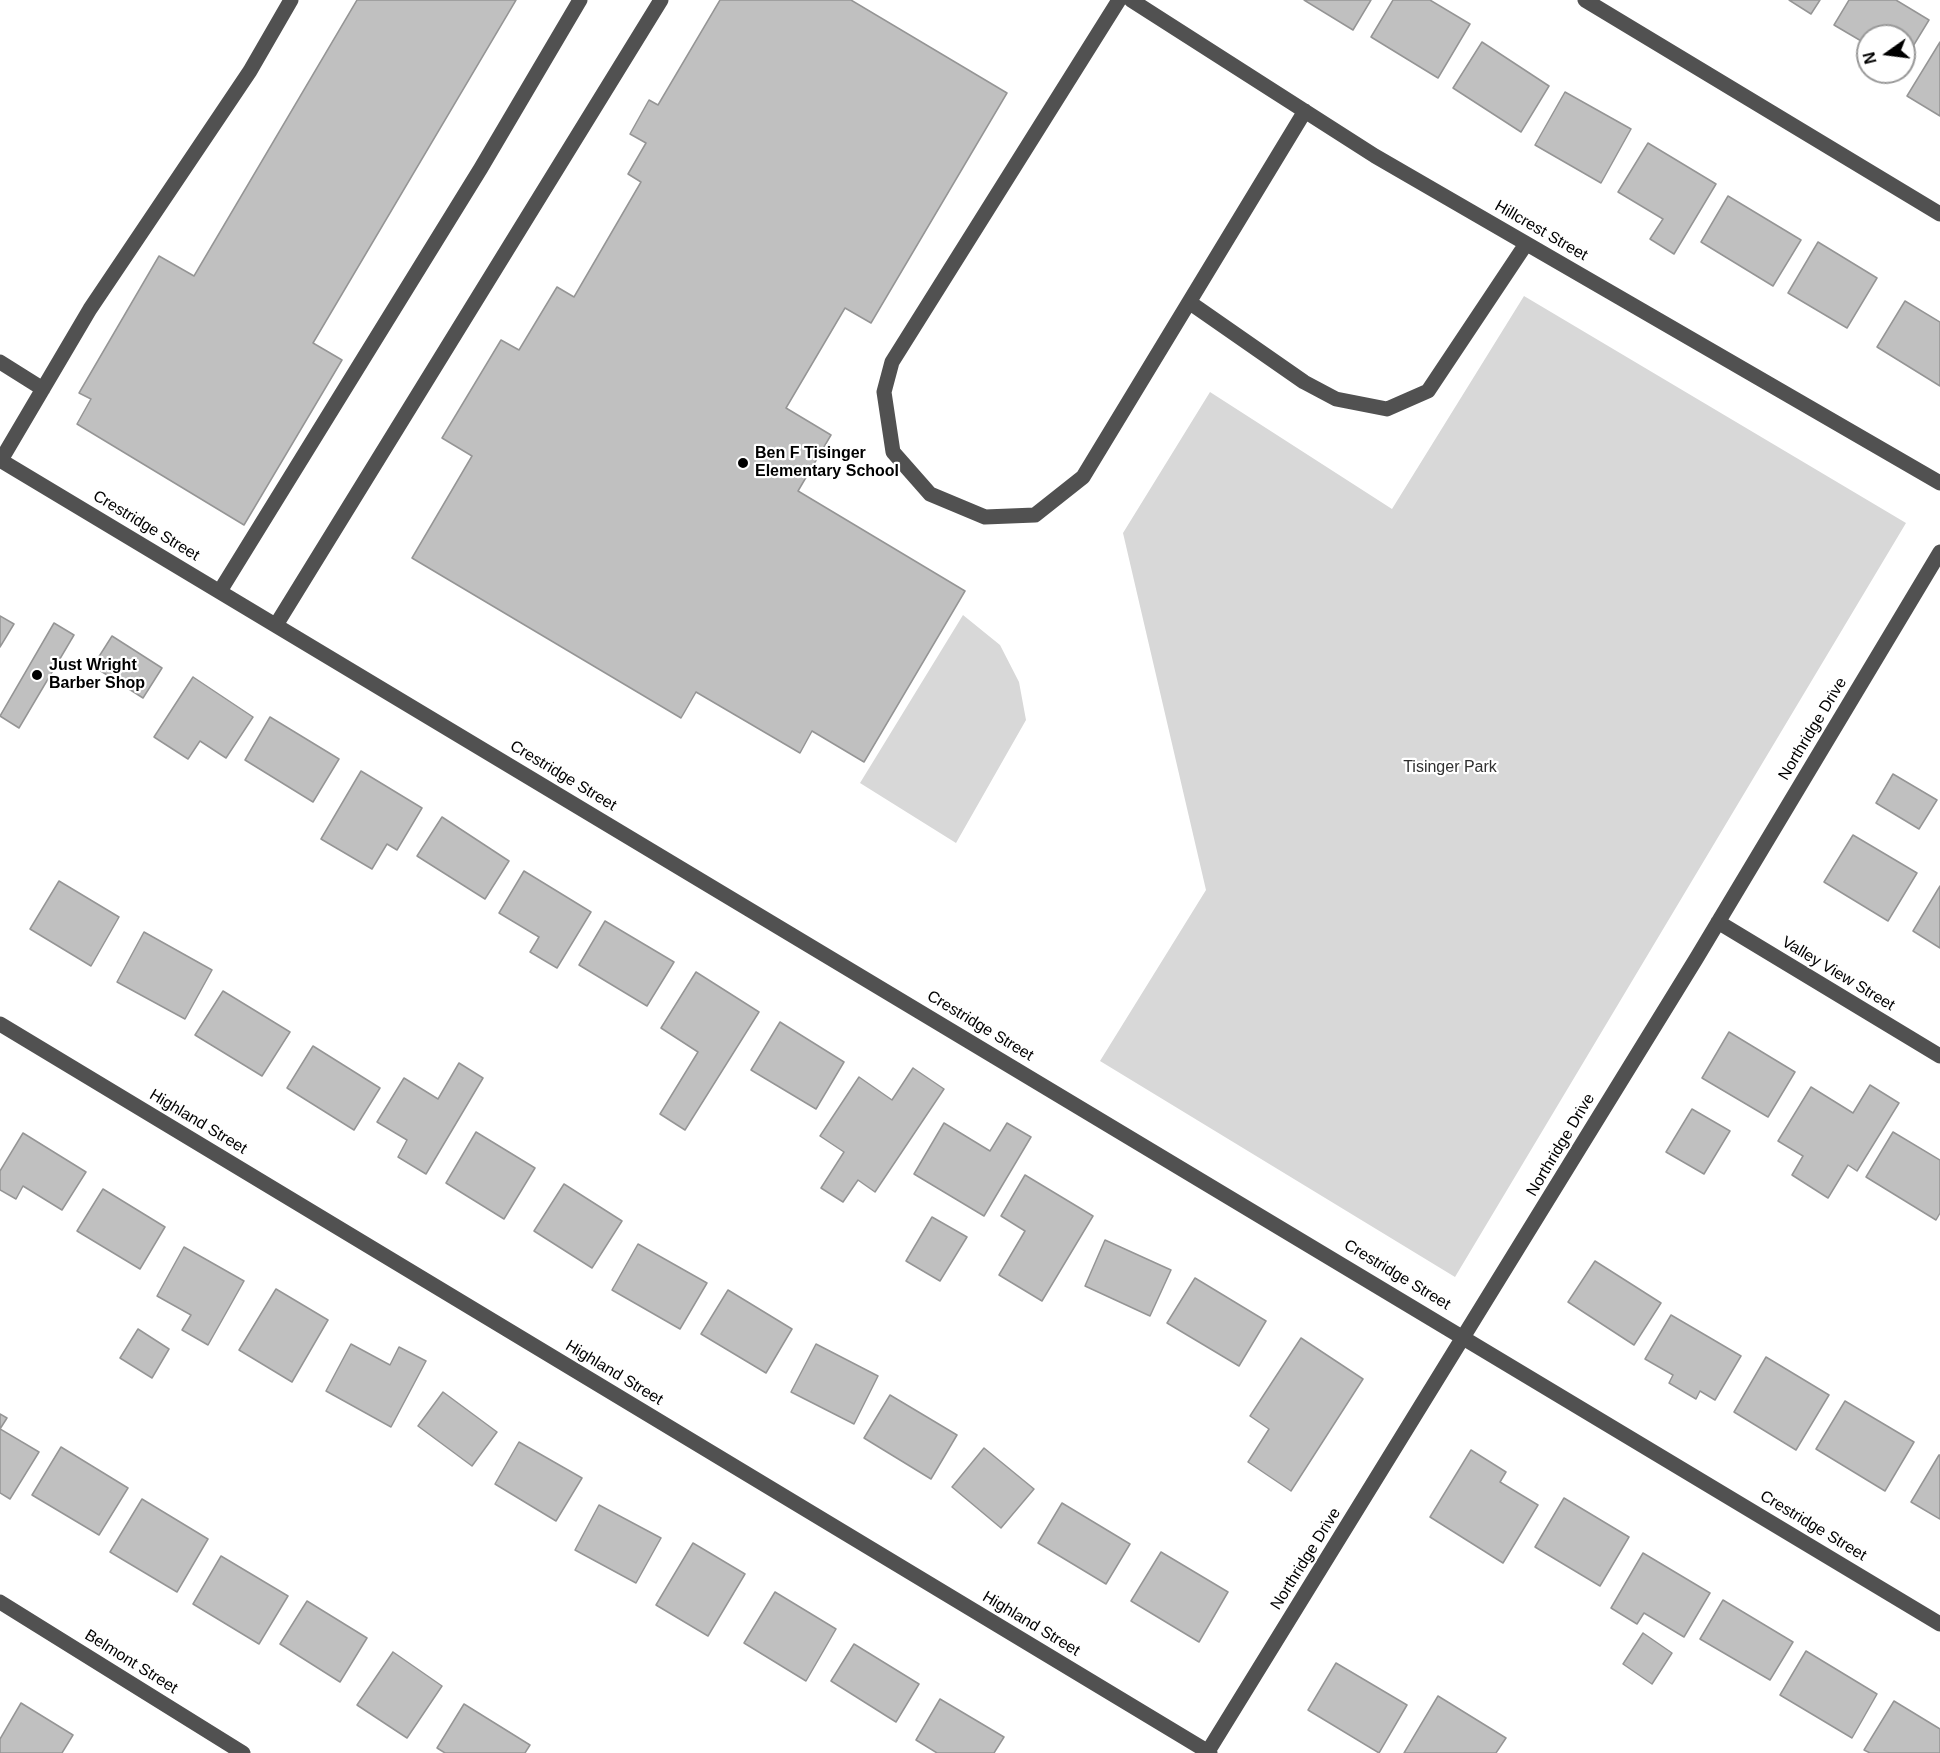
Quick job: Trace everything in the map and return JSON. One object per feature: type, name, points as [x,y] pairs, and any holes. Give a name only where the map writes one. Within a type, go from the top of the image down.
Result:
[{"type":"street","points":[[0,460],[90,309],[243,80],[291,0]]},
{"type":"street","points":[[220,591],[481,168],[580,0]]},
{"type":"street","points":[[276,625],[661,0]]},
{"type":"street","points":[[1119,0],[892,362],[884,392],[893,452],[930,494],[985,517],[1035,515],[1083,477],[1305,111]]},
{"type":"street","name":"Hillcrest Street","points":[[1131,0],[1305,111],[1526,244],[1940,483]]},
{"type":"street","points":[[1585,0],[1940,214]]},
{"type":"street","points":[[1189,302],[1304,382],[1336,399],[1386,409],[1428,391],[1526,244]]},
{"type":"street","points":[[0,362],[43,389]]},
{"type":"street","name":"Crestridge Street","points":[[0,460],[1940,1624]]},
{"type":"street","name":"Northridge Drive","points":[[1208,1753],[1718,922],[1940,552]]},
{"type":"street","name":"Valley View Street","points":[[1718,922],[1940,1056]]},
{"type":"street","name":"Highland Street","points":[[0,1024],[1208,1753]]},
{"type":"street","name":"Belmont Street","points":[[0,1602],[243,1753]]},
{"type":"green space","name":"Tisinger Park","points":[[1524,296],[1906,523],[1455,1277],[1100,1061],[1206,890],[1123,533],[1210,392],[1392,509]]},
{"type":"green space","points":[[963,615],[1000,645],[1019,682],[1026,720],[956,843],[860,783]]},
{"type":"building","points":[[357,0],[516,0],[313,343],[342,360],[244,525],[77,424],[91,399],[79,393],[159,256],[194,276]]},
{"type":"building","points":[[720,0],[851,0],[1007,93],[871,323],[845,308],[786,408],[831,435],[798,491],[965,591],[864,762],[812,731],[800,753],[696,692],[681,718],[412,558],[472,456],[442,438],[501,340],[519,350],[557,287],[574,297],[641,182],[628,174],[646,143],[630,134],[649,100],[658,105]]},
{"type":"building","points":[[1304,0],[1371,0],[1353,30]]},
{"type":"building","points":[[1393,0],[1430,0],[1470,24],[1438,78],[1371,37]]},
{"type":"building","points":[[1789,0],[1820,0],[1811,14]]},
{"type":"building","points":[[1849,0],[1896,0],[1929,20],[1916,41],[1916,24],[1856,24],[1856,38],[1834,25]]},
{"type":"building","points":[[1482,42],[1549,86],[1521,132],[1453,88]]},
{"type":"building","points":[[1940,42],[1940,116],[1907,96]]},
{"type":"building","points":[[1565,92],[1631,129],[1601,183],[1535,145]]},
{"type":"building","points":[[1648,143],[1716,184],[1674,254],[1650,239],[1663,219],[1618,192]]},
{"type":"building","points":[[1728,196],[1801,240],[1773,286],[1701,242]]},
{"type":"building","points":[[1818,242],[1877,278],[1847,328],[1788,293]]},
{"type":"building","points":[[1905,301],[1940,322],[1940,386],[1877,347]]},
{"type":"building","points":[[0,616],[14,624],[0,647]]},
{"type":"building","name":"Just Wright Barber Shop","points":[[54,623],[74,635],[19,728],[0,716]]},
{"type":"building","points":[[112,636],[162,668],[143,698],[93,666]]},
{"type":"building","points":[[193,677],[253,717],[226,758],[200,741],[188,759],[154,737]]},
{"type":"building","points":[[270,717],[339,759],[313,802],[245,760]]},
{"type":"building","points":[[361,771],[422,808],[397,850],[387,844],[372,869],[321,839]]},
{"type":"building","points":[[1893,774],[1937,800],[1919,829],[1876,803]]},
{"type":"building","points":[[442,817],[509,861],[485,899],[417,856]]},
{"type":"building","points":[[1853,835],[1917,873],[1888,921],[1824,882]]},
{"type":"building","points":[[524,871],[591,912],[557,968],[530,952],[539,937],[499,913]]},
{"type":"building","points":[[59,881],[119,917],[91,966],[30,929]]},
{"type":"building","points":[[1940,886],[1940,948],[1913,931]]},
{"type":"building","points":[[605,921],[674,962],[647,1006],[579,965]]},
{"type":"building","points":[[144,932],[212,970],[185,1019],[117,982]]},
{"type":"building","points":[[696,972],[759,1012],[685,1130],[660,1114],[698,1052],[661,1028]]},
{"type":"building","points":[[223,991],[290,1032],[262,1076],[195,1035]]},
{"type":"building","points":[[780,1022],[844,1062],[816,1109],[751,1070]]},
{"type":"building","points":[[1729,1032],[1795,1072],[1768,1117],[1702,1078]]},
{"type":"building","points":[[313,1046],[380,1088],[354,1130],[287,1088]]},
{"type":"building","points":[[459,1063],[483,1078],[426,1174],[398,1157],[407,1140],[377,1122],[404,1078],[438,1099]]},
{"type":"building","points":[[913,1068],[944,1089],[875,1192],[858,1180],[843,1202],[821,1188],[844,1152],[820,1136],[859,1077],[892,1100]]},
{"type":"building","points":[[1870,1085],[1899,1103],[1857,1171],[1848,1165],[1828,1198],[1792,1175],[1803,1156],[1778,1141],[1811,1087],[1853,1113]]},
{"type":"building","points":[[1692,1109],[1730,1131],[1704,1174],[1666,1152]]},
{"type":"building","points":[[944,1123],[990,1151],[1007,1123],[1031,1137],[984,1216],[914,1174]]},
{"type":"building","points":[[476,1132],[535,1168],[504,1219],[446,1183]]},
{"type":"building","points":[[1893,1132],[1940,1160],[1940,1213],[1936,1220],[1866,1177]]},
{"type":"building","points":[[23,1133],[86,1172],[62,1210],[23,1186],[16,1199],[0,1190],[0,1171]]},
{"type":"building","points":[[1025,1175],[1093,1216],[1042,1301],[999,1275],[1025,1231],[1001,1216]]},
{"type":"building","points":[[564,1184],[622,1221],[592,1268],[534,1231]]},
{"type":"building","points":[[103,1189],[165,1227],[140,1269],[77,1231]]},
{"type":"building","points":[[932,1217],[967,1237],[940,1281],[906,1261]]},
{"type":"building","points":[[1105,1240],[1171,1270],[1150,1316],[1085,1286]]},
{"type":"building","points":[[638,1244],[707,1283],[680,1329],[612,1290]]},
{"type":"building","points":[[184,1247],[244,1281],[208,1345],[182,1330],[191,1315],[157,1296]]},
{"type":"building","points":[[1595,1261],[1661,1303],[1634,1345],[1568,1302]]},
{"type":"building","points":[[1195,1278],[1266,1321],[1239,1366],[1167,1323]]},
{"type":"building","points":[[276,1289],[328,1320],[292,1382],[239,1350]]},
{"type":"building","points":[[728,1290],[792,1329],[766,1373],[701,1334]]},
{"type":"building","points":[[1671,1315],[1741,1356],[1715,1400],[1700,1391],[1696,1399],[1669,1383],[1673,1375],[1645,1359]]},
{"type":"building","points":[[138,1329],[169,1349],[152,1378],[120,1358]]},
{"type":"building","points":[[1301,1338],[1363,1379],[1291,1491],[1248,1462],[1269,1429],[1250,1416]]},
{"type":"building","points":[[351,1344],[390,1365],[399,1347],[426,1361],[391,1427],[326,1391]]},
{"type":"building","points":[[816,1344],[878,1376],[854,1424],[791,1392]]},
{"type":"building","points":[[1766,1357],[1829,1395],[1796,1450],[1734,1412]]},
{"type":"building","points":[[443,1392],[497,1432],[472,1466],[418,1426]]},
{"type":"building","points":[[890,1395],[957,1435],[931,1479],[864,1438]]},
{"type":"building","points":[[1845,1401],[1914,1442],[1885,1491],[1816,1449]]},
{"type":"building","points":[[0,1414],[7,1418],[0,1429]]},
{"type":"building","points":[[0,1429],[39,1452],[10,1499],[0,1493]]},
{"type":"building","points":[[519,1442],[582,1478],[556,1521],[495,1484]]},
{"type":"building","points":[[61,1447],[128,1488],[99,1535],[32,1495]]},
{"type":"building","points":[[984,1448],[1034,1489],[1001,1528],[952,1487]]},
{"type":"building","points":[[1471,1450],[1506,1472],[1500,1482],[1538,1505],[1503,1563],[1430,1517]]},
{"type":"building","points":[[1940,1455],[1940,1519],[1911,1502]]},
{"type":"building","points":[[1564,1498],[1629,1537],[1600,1586],[1535,1547]]},
{"type":"building","points":[[142,1499],[208,1539],[177,1592],[110,1552]]},
{"type":"building","points":[[1062,1503],[1130,1544],[1106,1584],[1038,1543]]},
{"type":"building","points":[[599,1505],[661,1538],[636,1583],[575,1550]]},
{"type":"building","points":[[693,1543],[745,1574],[708,1636],[656,1605]]},
{"type":"building","points":[[1161,1552],[1228,1592],[1199,1642],[1131,1601]]},
{"type":"building","points":[[1643,1553],[1710,1593],[1684,1637],[1644,1613],[1637,1624],[1611,1608]]},
{"type":"building","points":[[221,1556],[288,1596],[259,1644],[193,1604]]},
{"type":"building","points":[[775,1592],[836,1629],[806,1681],[744,1643]]},
{"type":"building","points":[[1723,1600],[1793,1642],[1770,1680],[1700,1639]]},
{"type":"building","points":[[307,1601],[367,1638],[340,1682],[280,1644]]},
{"type":"building","points":[[1643,1633],[1672,1653],[1652,1684],[1623,1664]]},
{"type":"building","points":[[854,1644],[919,1684],[896,1722],[831,1681]]},
{"type":"building","points":[[1806,1651],[1877,1694],[1852,1738],[1780,1695]]},
{"type":"building","points":[[393,1652],[442,1686],[407,1738],[357,1705]]},
{"type":"building","points":[[1336,1663],[1407,1705],[1379,1753],[1308,1710]]},
{"type":"building","points":[[1438,1696],[1506,1738],[1496,1753],[1404,1753]]},
{"type":"building","points":[[940,1699],[1004,1737],[994,1753],[937,1753],[916,1740]]},
{"type":"building","points":[[1894,1701],[1940,1729],[1940,1753],[1870,1753],[1864,1750]]},
{"type":"building","points":[[21,1703],[73,1735],[62,1753],[0,1753],[0,1739]]},
{"type":"building","points":[[464,1704],[530,1745],[525,1753],[445,1753],[437,1748]]},
{"type":"place","name":"Ben F Tisinger Elementary School","points":[[743,463]]},
{"type":"place","name":"Just Wright Barber Shop","points":[[37,675]]}]
